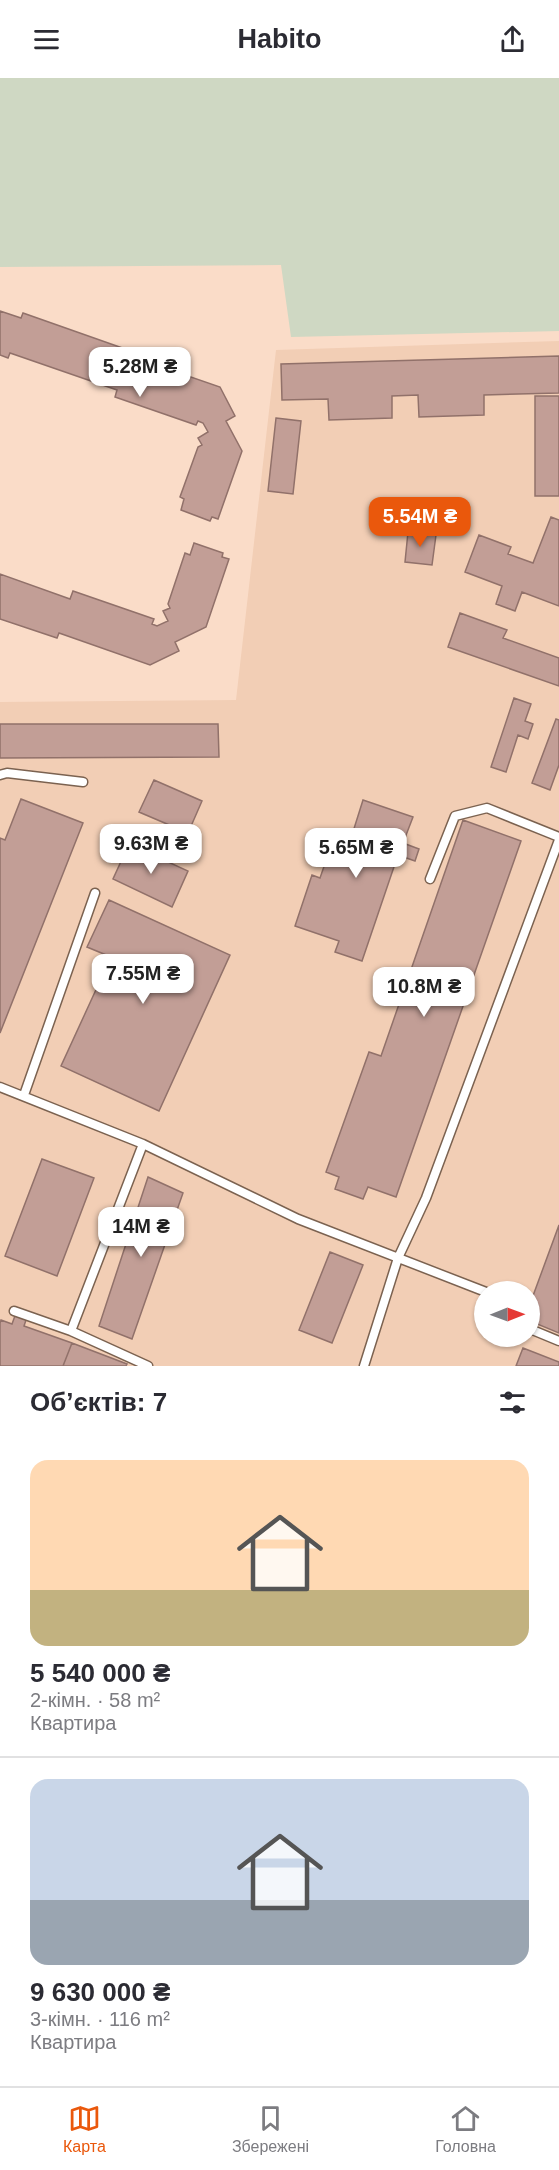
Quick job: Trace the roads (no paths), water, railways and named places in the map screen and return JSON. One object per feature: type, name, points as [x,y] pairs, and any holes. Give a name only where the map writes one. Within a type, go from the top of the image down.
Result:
[{"type":"lane","points":[[0,775],[7,773],[83,782]]},
{"type":"lane","points":[[364,1366],[398,1258],[426,1198],[559,838],[487,808],[455,816],[430,879]]},
{"type":"lane","points":[[24,1095],[95,893]]},
{"type":"lane","points":[[0,1087],[143,1144],[298,1219],[474,1287]]},
{"type":"lane","points":[[72,1331],[143,1144]]},
{"type":"lane","points":[[14,1311],[72,1331],[147,1366]]},
{"type":"lane","points":[[540,1333],[559,1341]]}]
